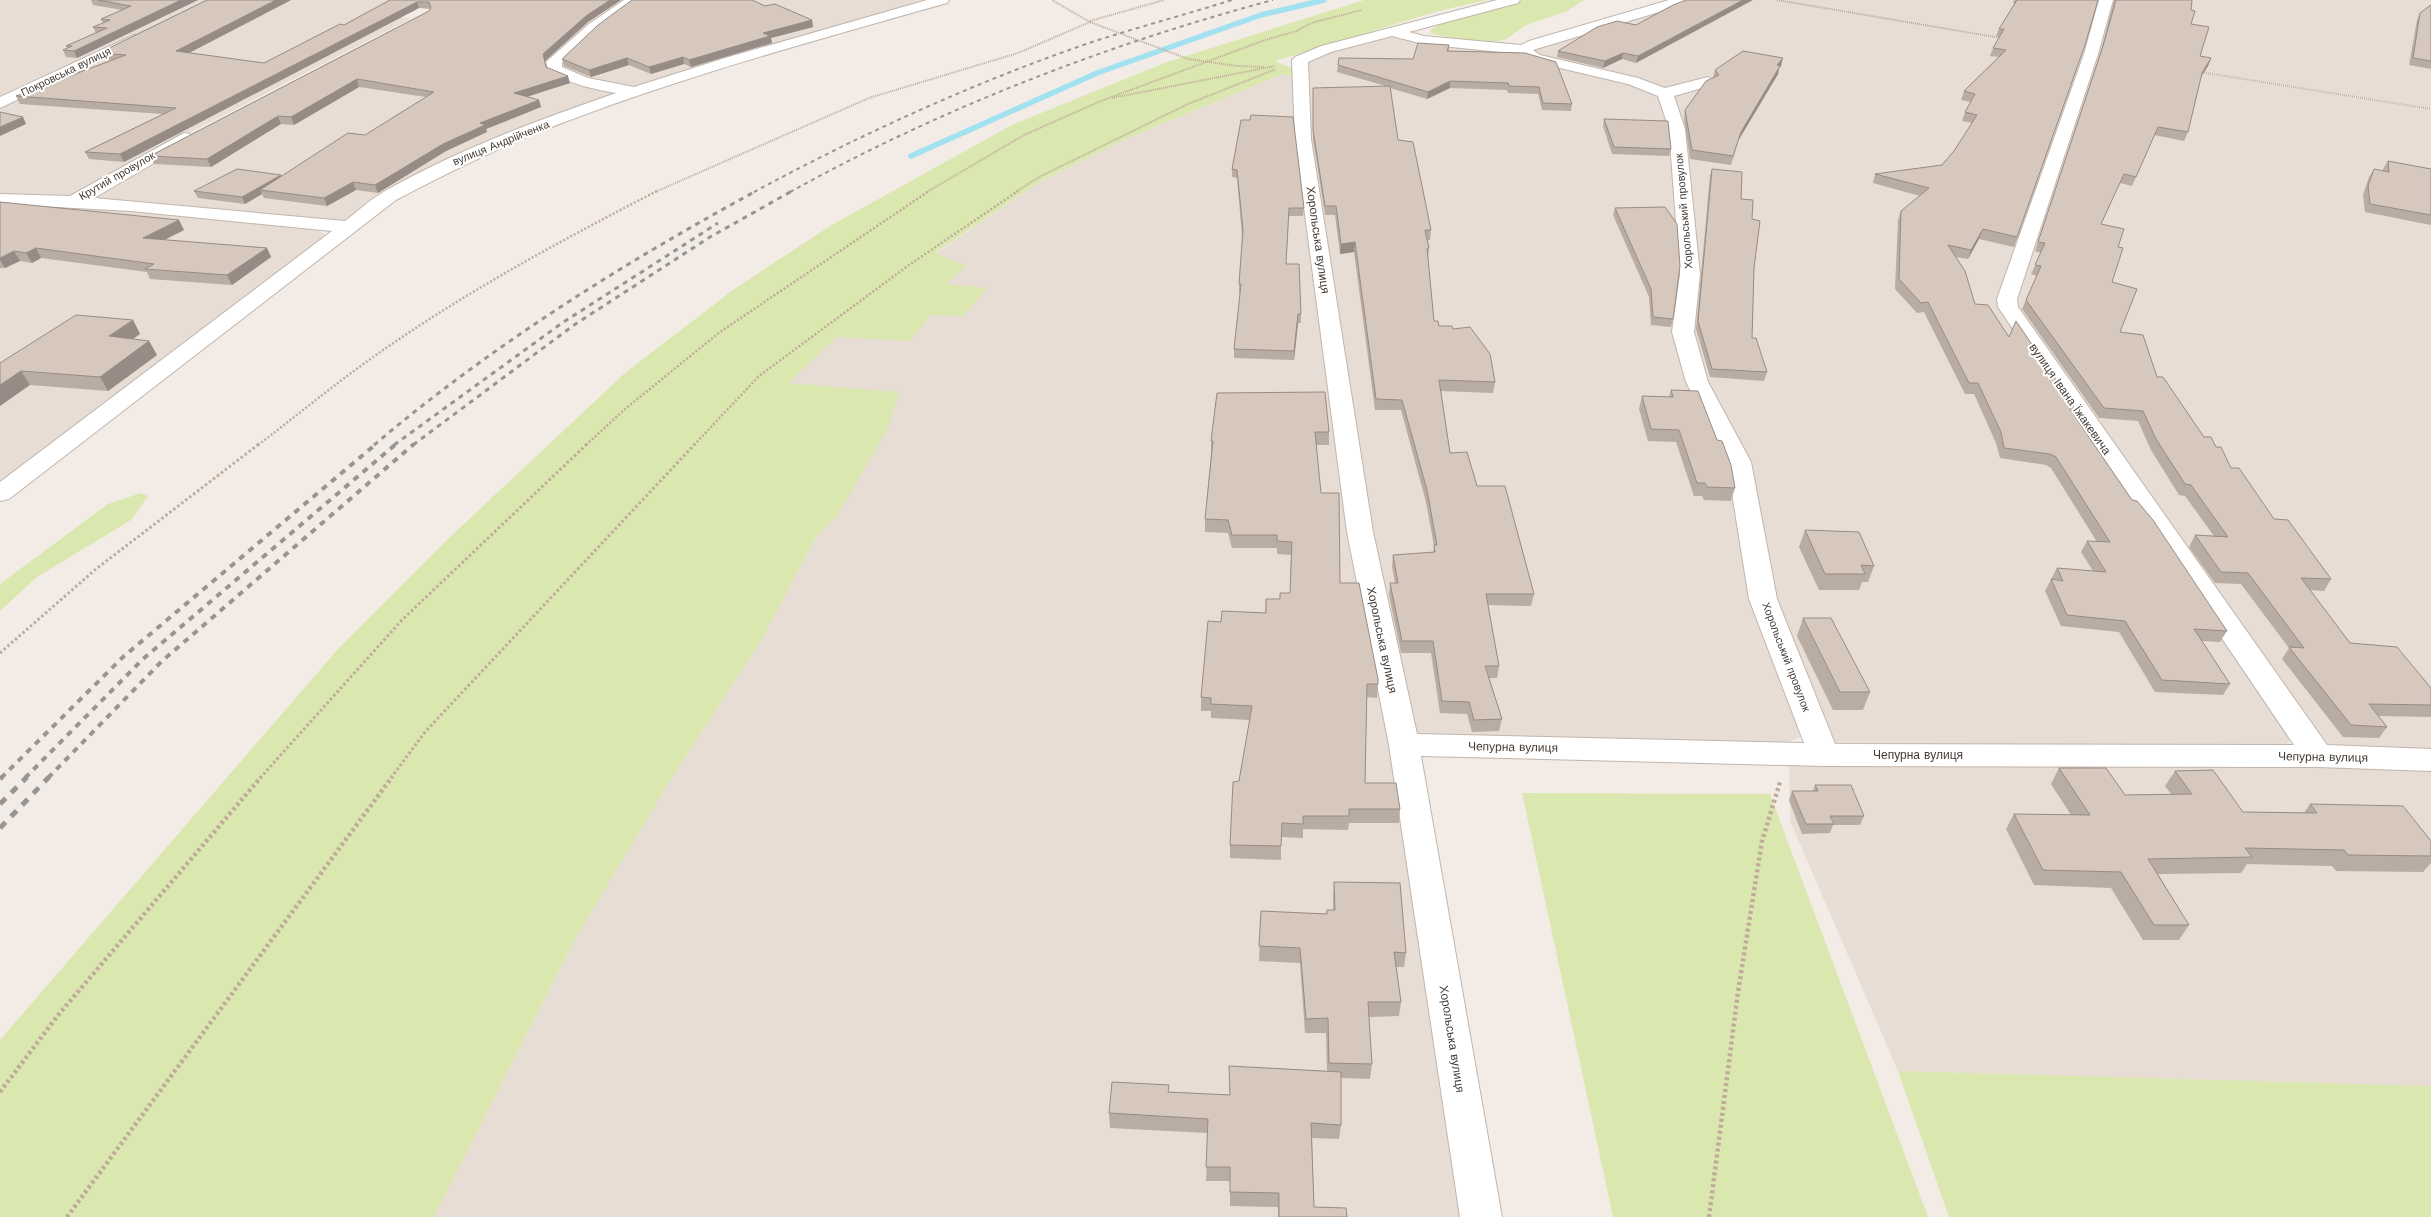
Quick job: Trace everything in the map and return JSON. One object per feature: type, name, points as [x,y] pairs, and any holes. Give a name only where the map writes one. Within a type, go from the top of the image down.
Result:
[{"type":"street","name":"вулиця Андрійченка","points":[[633,0],[594,27],[554,62],[554,69],[562,74],[585,81],[636,92]]},
{"type":"street","name":"вулиця Андрійченка","points":[[0,494],[348,227],[390,196],[440,168],[490,145],[636,92],[942,0]]},
{"type":"street","points":[[1287,63],[1326,49],[1513,0]]},
{"type":"street","points":[[1523,50],[1534,44],[1684,0]]},
{"type":"street","name":"вулиця Івана Їжакевича","points":[[2106,0],[2091,54],[2007,299],[2008,307],[2318,756]]},
{"type":"street","points":[[1391,31],[1423,40],[1523,50],[1542,60],[1634,81],[1664,93],[1679,91],[1708,82]]},
{"type":"street","name":"Покровська вулиця","points":[[0,103],[146,34]]},
{"type":"street","name":"Хорольська вулиця","points":[[1287,63],[1303,139],[1360,532],[1404,746],[1481,1217]]},
{"type":"street","name":"Хорольський провулок","points":[[1664,93],[1670,105],[1677,130],[1690,274],[1683,332],[1697,382],[1739,462],[1763,599],[1824,755]]},
{"type":"street","name":"Крутий провулок","points":[[75,201],[143,160],[202,129]]},
{"type":"street","name":"Крутий провулок","points":[[0,198],[75,201],[201,211],[348,227]]},
{"type":"street","name":"Чепурна вулиця","points":[[1404,746],[1788,752],[1824,755],[2318,756],[2431,760]]},
{"type":"path","points":[[1052,0],[1090,22],[1188,59],[1237,66],[1287,63]]},
{"type":"path","points":[[0,653],[96,570],[369,360],[427,321],[552,245],[675,182],[869,98],[1018,53],[1090,22],[1164,0]]},
{"type":"path","points":[[0,1092],[59,1014],[242,798],[402,620],[540,486],[625,409],[720,332],[935,187],[1024,135],[1101,101],[1264,40],[1297,31],[1311,23],[1341,18],[1362,10]]},
{"type":"path","points":[[1101,101],[1287,63]]},
{"type":"path","points":[[67,1217],[425,732],[760,376],[909,265],[1039,177],[1188,104],[1287,63]]},
{"type":"path","points":[[1709,1217],[1738,992],[1762,841],[1788,752]]},
{"type":"shaded area","points":[[0,0],[209,0],[0,101]]},
{"type":"shaded area","points":[[216,0],[631,0],[549,63],[624,93],[487,144],[350,220],[327,223],[93,200],[95,192],[442,7],[408,6],[390,17],[412,18],[139,159],[78,194],[63,197],[0,196],[0,105]]},
{"type":"shaded area","points":[[639,0],[933,0],[635,88],[566,73],[558,62]]},
{"type":"shaded area","points":[[1692,0],[2099,0],[2067,104],[1999,297],[2289,725],[2289,743],[2263,751],[1836,744],[1823,731],[1769,599],[1702,382],[1690,330],[1668,92],[1557,63],[1528,50]]},
{"type":"shaded area","points":[[2112,0],[2431,0],[2431,108],[2098,55]]},
{"type":"shaded area","points":[[1383,36],[1505,48],[1659,93],[1673,129],[1682,308],[1733,462],[1805,735],[1788,742],[1411,738],[1388,634],[1321,218],[1309,121],[1305,64],[1317,56]]},
{"type":"shaded area","points":[[2097,56],[2431,110],[2431,751],[2324,747],[2013,307]]},
{"type":"shaded area","points":[[1282,74],[1295,77],[1469,1217],[434,1217],[575,939],[668,784],[762,639],[816,537],[837,516],[899,393],[787,384],[837,336],[910,340],[945,284],[935,254],[1038,183],[1126,139]]},
{"type":"shaded area","points":[[0,201],[73,203],[310,226],[328,236],[0,483]]},
{"type":"shaded area","points":[[1789,763],[2431,767],[2431,1086],[1898,1071],[1790,821]]},
{"type":"green space","points":[[1364,0],[1488,0],[1438,11],[1275,61],[1296,70],[1295,77],[1282,74],[1126,139],[1038,183],[935,253],[966,266],[946,284],[987,288],[963,316],[931,315],[910,341],[837,337],[788,383],[899,392],[887,430],[837,516],[816,537],[762,639],[668,784],[575,939],[434,1217],[0,1217],[0,1040],[338,649],[449,538],[625,373],[733,290],[830,226],[1012,125],[1167,62]]},
{"type":"green space","points":[[1523,0],[1584,0],[1565,12],[1526,25],[1505,40],[1482,43],[1432,34],[1430,31],[1448,20]]},
{"type":"green space","points":[[141,493],[148,496],[131,520],[37,577],[0,611],[0,584],[108,504]]},
{"type":"green space","points":[[1522,793],[1770,794],[1928,1217],[1613,1217]]},
{"type":"green space","points":[[1898,1071],[2431,1086],[2431,1217],[1949,1217]]},
{"type":"building","points":[[98,0],[181,0],[74,51],[63,50],[72,46],[66,46],[107,28],[93,27],[110,20],[101,19],[131,6]]},
{"type":"building","points":[[207,0],[276,0],[176,51],[264,63],[340,24],[344,25],[390,0],[610,0],[586,16],[543,54],[546,67],[568,76],[514,93],[539,100],[480,123],[485,125],[443,144],[375,185],[353,182],[324,198],[260,190],[348,133],[365,135],[434,92],[357,79],[291,117],[278,116],[207,159],[150,156],[429,11],[431,8],[429,2],[417,2],[120,154],[85,152],[176,108],[16,96],[126,55],[99,53]]},
{"type":"building","points":[[632,0],[752,0],[765,6],[775,4],[812,20],[763,33],[770,36],[689,60],[683,57],[649,67],[627,58],[589,70],[562,59],[598,25]]},
{"type":"building","points":[[1686,0],[1743,0],[1638,56],[1623,53],[1605,61],[1558,51],[1597,27],[1617,21],[1636,25]]},
{"type":"building","points":[[2017,0],[2098,0],[2085,45],[2017,237],[1983,229],[1971,250],[1948,245],[1965,271],[1975,304],[1988,305],[2009,337],[2016,321],[2074,406],[2067,405],[2132,500],[2137,501],[2153,520],[2227,631],[2194,629],[2230,684],[2162,680],[2125,621],[2067,615],[2051,579],[2063,581],[2057,568],[2106,572],[2087,541],[2110,542],[2056,457],[2050,454],[2004,448],[2001,432],[1978,383],[1969,383],[1928,302],[1921,303],[1899,279],[1901,211],[1929,188],[1875,174],[1942,165],[1954,151],[1977,115],[1965,112],[1975,94],[1964,91],[2006,50],[1993,48],[2004,29],[1999,29]]},
{"type":"building","points":[[2116,0],[2192,0],[2191,10],[2195,11],[2191,24],[2209,27],[2200,56],[2211,58],[2202,73],[2188,132],[2158,127],[2136,177],[2124,174],[2101,224],[2124,229],[2118,247],[2123,248],[2112,282],[2137,289],[2120,332],[2143,335],[2157,377],[2163,377],[2204,437],[2211,437],[2216,447],[2221,447],[2231,468],[2239,468],[2274,519],[2288,520],[2331,579],[2301,578],[2350,643],[2397,647],[2431,688],[2431,705],[2369,704],[2387,727],[2351,725],[2289,647],[2304,648],[2248,573],[2221,572],[2195,535],[2228,537],[2191,485],[2185,484],[2156,439],[2143,411],[2104,408],[2026,300],[2041,266],[2035,265],[2045,243],[2038,242],[2103,46]]},
{"type":"building","points":[[2431,5],[2431,61],[2413,58],[2420,13]]},
{"type":"building","points":[[1418,43],[1449,45],[1447,51],[1525,53],[1556,62],[1572,104],[1543,103],[1539,87],[1509,86],[1508,83],[1450,81],[1428,92],[1338,65],[1339,58],[1413,59]]},
{"type":"building","points":[[1743,51],[1783,58],[1777,65],[1780,66],[1741,132],[1733,156],[1692,150],[1685,110],[1706,81],[1719,75],[1715,70]]},
{"type":"building","points":[[1390,86],[1398,140],[1413,142],[1431,230],[1425,230],[1429,248],[1427,248],[1434,321],[1438,321],[1439,326],[1452,326],[1453,329],[1470,327],[1490,354],[1495,382],[1439,380],[1450,453],[1467,452],[1477,486],[1505,486],[1534,594],[1486,594],[1499,666],[1485,666],[1502,719],[1474,720],[1469,702],[1442,701],[1433,641],[1402,641],[1390,583],[1398,583],[1393,555],[1435,552],[1434,545],[1437,545],[1427,490],[1402,400],[1376,399],[1355,242],[1341,244],[1336,206],[1325,206],[1313,130],[1313,88]]},
{"type":"building","points":[[0,112],[23,117],[0,127]]},
{"type":"building","points":[[1251,115],[1293,117],[1304,208],[1289,208],[1286,264],[1299,264],[1301,314],[1298,314],[1294,351],[1234,349],[1241,284],[1239,284],[1243,230],[1237,170],[1232,169],[1241,120],[1250,120]]},
{"type":"building","points":[[1604,119],[1668,121],[1671,149],[1614,147]]},
{"type":"building","points":[[2388,161],[2431,169],[2431,215],[2370,204],[2368,186],[2374,169],[2389,172]]},
{"type":"building","points":[[237,169],[281,175],[242,197],[194,191]]},
{"type":"building","points":[[1712,169],[1742,172],[1741,199],[1753,200],[1752,219],[1760,221],[1754,268],[1752,338],[1756,338],[1767,372],[1712,369],[1698,321]]},
{"type":"building","points":[[0,202],[179,220],[143,238],[267,248],[227,275],[145,269],[154,264],[36,248],[26,253],[14,251],[0,258]]},
{"type":"building","points":[[1665,207],[1677,224],[1680,266],[1673,319],[1653,317],[1651,289],[1615,208]]},
{"type":"building","points":[[76,315],[133,320],[109,336],[149,341],[100,377],[21,371],[0,385],[0,363]]},
{"type":"building","points":[[1671,390],[1698,391],[1717,440],[1722,441],[1731,465],[1735,488],[1707,487],[1705,483],[1697,483],[1679,430],[1651,429],[1642,396],[1673,397]]},
{"type":"building","points":[[1325,392],[1329,432],[1315,432],[1321,493],[1339,493],[1340,583],[1359,583],[1378,679],[1378,684],[1367,684],[1365,783],[1396,783],[1400,809],[1349,809],[1349,816],[1303,816],[1303,824],[1282,823],[1281,846],[1230,845],[1233,782],[1239,781],[1252,706],[1211,704],[1211,698],[1201,697],[1208,621],[1221,622],[1222,611],[1266,613],[1266,599],[1280,599],[1280,593],[1290,593],[1292,542],[1277,541],[1277,535],[1232,535],[1228,520],[1205,519],[1217,393]]},
{"type":"building","points":[[1805,530],[1859,532],[1874,566],[1861,565],[1865,574],[1825,574]]},
{"type":"building","points":[[1803,618],[1831,618],[1870,692],[1840,692]]},
{"type":"building","points":[[2059,768],[2106,768],[2125,795],[2192,794],[2175,771],[2213,770],[2243,812],[2317,813],[2310,804],[2403,806],[2431,841],[2431,856],[2348,855],[2344,850],[2245,848],[2252,857],[2148,859],[2189,925],[2154,925],[2121,872],[2043,870],[2014,814],[2090,815]]},
{"type":"building","points":[[1815,785],[1851,785],[1864,816],[1830,816],[1834,824],[1806,824],[1792,791],[1818,791]]},
{"type":"building","points":[[1334,882],[1400,883],[1406,953],[1394,952],[1401,1002],[1368,1002],[1372,1064],[1329,1063],[1328,1018],[1306,1019],[1300,948],[1259,946],[1261,911],[1327,914],[1327,910],[1335,910]]},
{"type":"building","points":[[1229,1066],[1341,1072],[1341,1125],[1311,1123],[1314,1207],[1346,1208],[1347,1217],[1279,1217],[1279,1193],[1230,1192],[1230,1167],[1206,1167],[1208,1119],[1109,1113],[1112,1082],[1169,1085],[1168,1092],[1230,1095]]},
{"type":"waterway","points":[[911,156],[1097,73],[1261,15],[1324,0]]},
{"type":"railway","points":[[754,192],[908,115],[988,81],[1089,43],[1232,0]]},
{"type":"railway","points":[[790,192],[906,133],[1026,81],[1148,37],[1273,0]]},
{"type":"railway","points":[[374,445],[464,374],[559,308],[607,277],[756,191]]},
{"type":"railway","points":[[413,445],[574,325],[710,237],[792,191]]},
{"type":"railway","points":[[394,445],[562,323],[718,223]]},
{"type":"railway","points":[[1,778],[123,657],[376,444]]},
{"type":"railway","points":[[25,778],[143,659],[396,444]]},
{"type":"railway","points":[[48,778],[162,661],[414,444]]},
{"type":"railway","points":[[0,804],[27,777]]},
{"type":"railway","points":[[0,828],[49,777]]}]
